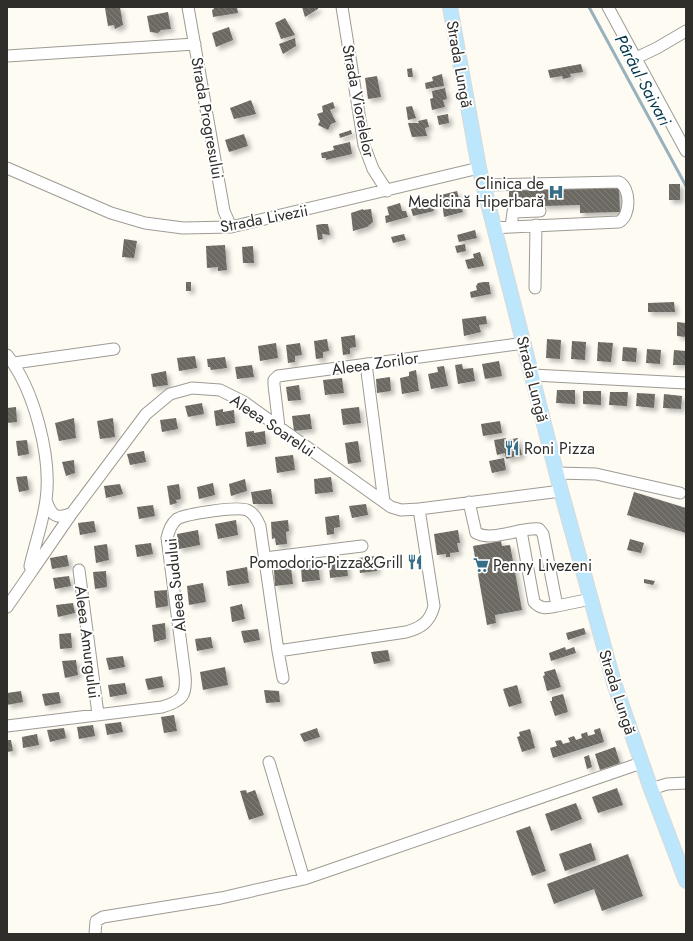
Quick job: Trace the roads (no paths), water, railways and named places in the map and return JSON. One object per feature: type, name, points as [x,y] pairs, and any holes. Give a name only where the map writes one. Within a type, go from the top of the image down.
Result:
[{"type":"main road","name":"Strada Lungă","points":[[450,7],[479,168],[525,343],[556,473],[614,683],[650,789],[686,881]]},
{"type":"street","name":"Strada Progresului","points":[[188,7],[224,211],[231,228]]},
{"type":"street","name":"Strada Viorelelor","points":[[342,7],[364,144],[373,169],[387,190]]},
{"type":"street","points":[[608,7],[686,151]]},
{"type":"street","points":[[636,58],[686,31]]},
{"type":"street","points":[[7,56],[195,44]]},
{"type":"street","name":"Strada Livezii","points":[[7,168],[111,213],[145,223],[183,228],[231,228],[479,168]]},
{"type":"street","points":[[484,185],[619,182],[624,184],[627,190],[628,214],[619,222],[494,228]]},
{"type":"street","points":[[511,226],[513,212],[540,211]]},
{"type":"street","points":[[535,288],[536,225]]},
{"type":"street","name":"Aleea Zorilor","points":[[279,426],[274,385],[274,380],[278,376],[525,343]]},
{"type":"street","points":[[10,359],[114,349]]},
{"type":"street","name":"Aleea Soarelui","points":[[10,359],[35,409],[41,428],[45,466],[46,500],[31,564],[32,571]]},
{"type":"street","points":[[366,364],[384,502]]},
{"type":"street","points":[[533,375],[686,383]]},
{"type":"street","name":"Aleea Soarelui","points":[[7,607],[72,513],[146,414],[170,394],[192,388],[220,390],[244,402],[391,507],[401,510],[561,491]]},
{"type":"street","points":[[556,473],[596,474],[680,493]]},
{"type":"street","points":[[46,500],[49,510],[55,515],[63,517],[72,513]]},
{"type":"street","points":[[469,502],[476,533],[488,536],[540,529],[543,534],[557,606]]},
{"type":"street","name":"Aleea Sudului","points":[[7,726],[162,707],[177,702],[185,691],[185,675],[167,538],[172,524],[176,520],[189,515],[241,508],[254,514],[260,526],[282,678]]},
{"type":"street","points":[[278,651],[406,632],[422,626],[428,620],[434,606],[419,509]]},
{"type":"street","points":[[521,531],[534,602],[538,606],[544,608],[591,598]]},
{"type":"street","points":[[265,558],[362,546]]},
{"type":"street","name":"Aleea Amurgului","points":[[79,570],[98,714]]},
{"type":"street","points":[[269,762],[304,879]]},
{"type":"street","points":[[95,934],[96,921],[103,917],[214,899],[304,879],[642,763]]},
{"type":"street","points":[[650,789],[667,784],[686,783]]},
{"type":"waterway","name":"Pârâul Saivari","points":[[589,7],[686,186]]},
{"type":"place","name":"Clinica de Medicină Hiperbară","points":[[556,192]]},
{"type":"place","name":"Roni Pizza","points":[[512,448]]},
{"type":"place","name":"Pomodorio-Pizza&Grill","points":[[415,562]]},
{"type":"place","name":"Penny Livezeni","points":[[481,565]]}]
